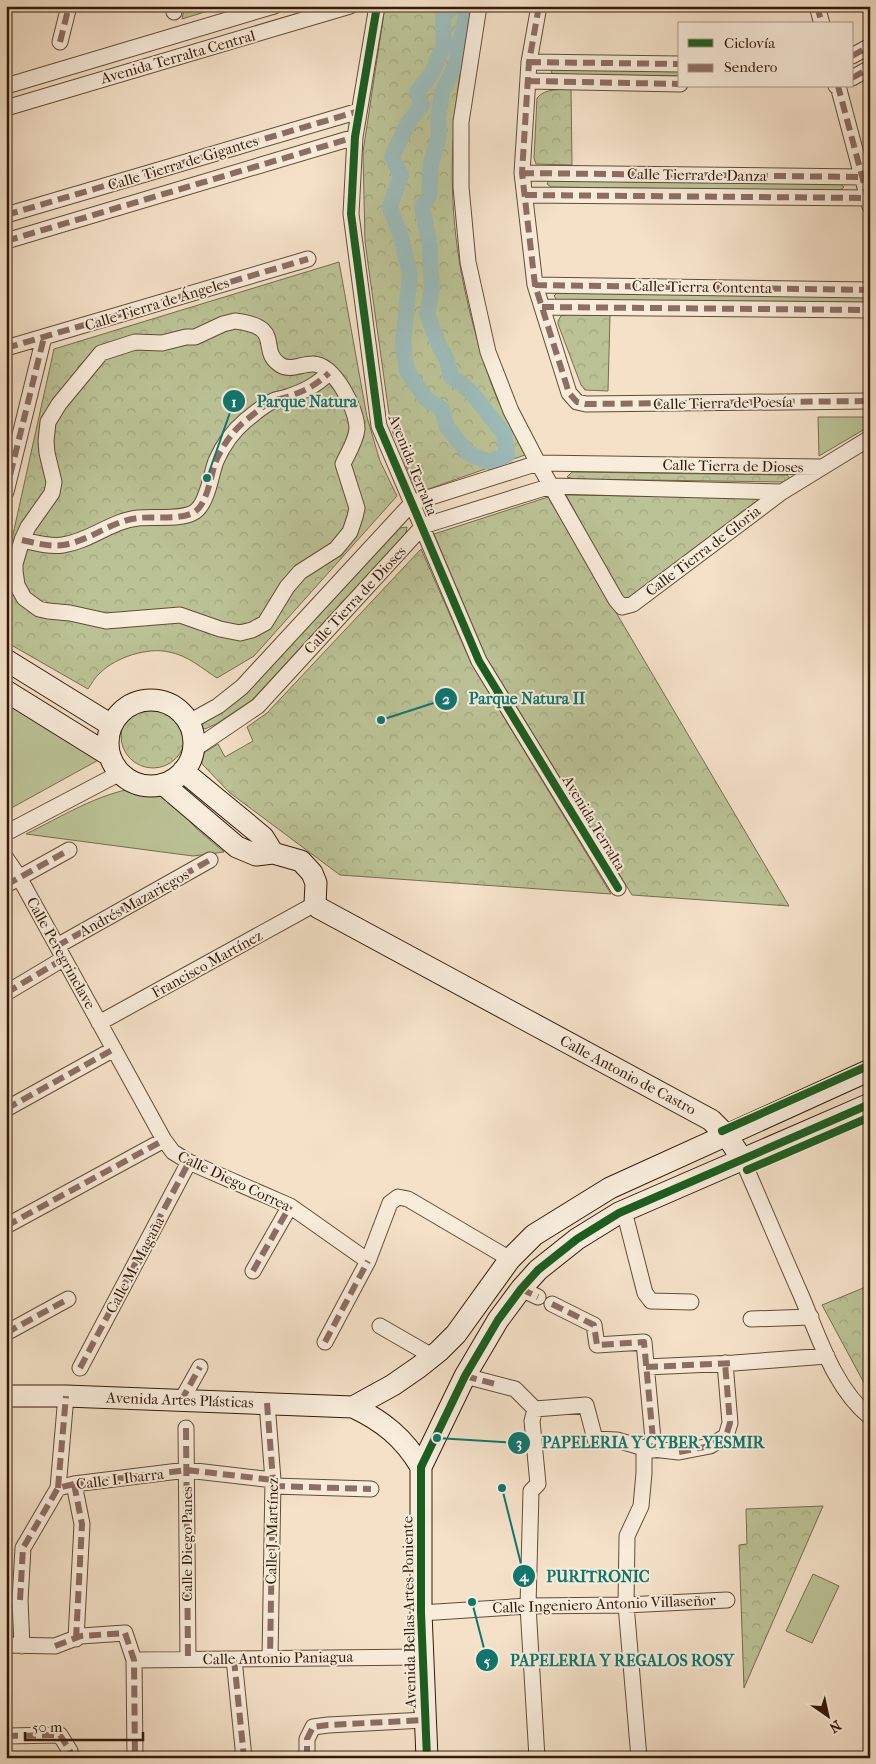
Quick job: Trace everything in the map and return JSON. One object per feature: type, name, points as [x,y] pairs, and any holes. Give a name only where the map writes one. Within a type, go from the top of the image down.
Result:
[{"type":"street","points":[[60,42],[69,6]]},
{"type":"street","name":"Avenida Terralta Central","points":[[6,86],[274,6]]},
{"type":"street","name":"Avenida Terralta Central","points":[[6,108],[350,6]]},
{"type":"street","name":"Avenida Terralta","points":[[377,6],[355,137],[352,214],[379,426],[479,661],[618,888]]},
{"type":"street","points":[[479,6],[461,122],[461,187],[468,262],[488,352],[511,411],[551,486]]},
{"type":"street","points":[[539,6],[529,62],[522,172],[535,285],[542,307]]},
{"type":"street","points":[[817,6],[821,22]]},
{"type":"street","points":[[854,55],[870,46]]},
{"type":"street","points":[[529,62],[678,64]]},
{"type":"street","points":[[854,77],[870,68]]},
{"type":"street","points":[[528,81],[678,84]]},
{"type":"street","points":[[838,88],[866,175],[869,201]]},
{"type":"street","name":"Calle Tierra de Gigantes","points":[[6,215],[359,111]]},
{"type":"street","name":"Calle Tierra de Gigantes","points":[[6,241],[355,137]]},
{"type":"street","name":"Calle Tierra de Danza","points":[[522,172],[866,175]]},
{"type":"street","name":"Calle Tierra de Danza","points":[[525,195],[869,201]]},
{"type":"street","name":"Calle Tierra de Ángeles","points":[[6,348],[308,259]]},
{"type":"street","name":"Calle Tierra Contenta","points":[[535,285],[870,290]]},
{"type":"street","name":"Calle Tierra Contenta","points":[[542,307],[870,310]]},
{"type":"street","name":"Calle Tierra de Poesía","points":[[542,307],[569,392],[577,402],[586,404],[870,401]]},
{"type":"street","points":[[235,322],[250,323],[263,329],[268,338],[273,358],[280,366],[288,368],[312,364],[321,366],[329,373],[343,387],[352,406],[357,428],[353,443],[343,464],[357,508],[356,517],[350,532],[336,549],[300,572],[287,587],[265,623],[252,630],[240,633],[220,629],[180,616],[106,621],[70,613],[39,609],[24,598],[17,585],[15,571],[17,554],[28,527],[52,493],[54,482],[47,453],[48,422],[59,404],[101,353],[135,342],[162,343],[186,336],[195,337],[224,324],[235,322]]},
{"type":"street","points":[[6,492],[44,337]]},
{"type":"street","points":[[22,540],[51,546],[63,545],[77,542],[117,522],[190,514],[197,510],[202,502],[216,460],[224,444],[234,431],[260,408],[274,400],[315,386],[329,373]]},
{"type":"street","points":[[821,467],[870,438]]},
{"type":"street","name":"Calle Tierra de Dioses","points":[[189,722],[218,706],[242,687],[412,503],[538,463],[821,467]]},
{"type":"street","name":"Calle Tierra de Dioses","points":[[193,750],[258,706],[423,526],[551,486],[782,492],[821,467]]},
{"type":"street","name":"Calle Tierra de Gloria","points":[[551,486],[622,607],[633,604],[782,492]]},
{"type":"street","points":[[6,660],[111,725]]},
{"type":"street","points":[[6,691],[109,755]]},
{"type":"street","points":[[149,700],[165,702],[179,710],[189,722],[193,736],[193,750],[190,761],[184,771],[174,779],[163,784],[148,786],[132,782],[113,765],[109,755],[107,740],[111,725],[120,712],[134,703],[149,700]]},
{"type":"street","points":[[184,771],[262,836],[272,853]]},
{"type":"street","points":[[6,833],[120,773]]},
{"type":"street","points":[[163,784],[237,847],[256,855],[272,853],[300,861],[312,873],[316,883],[315,904]]},
{"type":"street","points":[[13,881],[69,850]]},
{"type":"street","name":"Calle Peregrinclave","points":[[6,858],[13,881],[60,952],[99,1023]]},
{"type":"street","name":"Andrés Mazariegos","points":[[6,993],[60,952],[210,860]]},
{"type":"street","name":"Francisco Martínez","points":[[99,1023],[315,904]]},
{"type":"street","name":"Calle Antonio de Castro","points":[[315,904],[712,1120],[727,1136],[742,1159],[827,1356],[849,1396],[870,1417]]},
{"type":"street","name":"Calle Diego Correa","points":[[99,1023],[164,1140],[173,1152],[189,1162],[290,1206],[368,1260]]},
{"type":"street","points":[[6,1110],[114,1049]]},
{"type":"street","points":[[353,1407],[394,1385],[432,1356],[456,1334],[510,1259],[534,1236],[610,1188],[870,1070]]},
{"type":"street","points":[[421,1467],[465,1376],[498,1320],[529,1293],[538,1270],[577,1240],[624,1210],[870,1104]]},
{"type":"street","points":[[6,1226],[164,1140]]},
{"type":"street","name":"Calle M. Magaña","points":[[80,1368],[189,1162]]},
{"type":"street","points":[[325,1342],[368,1260],[390,1203],[398,1197],[408,1199],[510,1259]]},
{"type":"street","points":[[253,1271],[290,1206]]},
{"type":"street","points":[[624,1210],[645,1293],[651,1301],[691,1302]]},
{"type":"street","points":[[6,1333],[68,1299]]},
{"type":"street","points":[[552,1304],[594,1325],[597,1345],[644,1342],[649,1449],[644,1473],[641,1506],[627,1536],[626,1605],[639,1758]]},
{"type":"street","points":[[751,1319],[811,1317]]},
{"type":"street","points":[[380,1326],[432,1356]]},
{"type":"street","points":[[646,1367],[827,1356]]},
{"type":"street","points":[[535,1410],[586,1405],[595,1439],[616,1440],[649,1449],[678,1452],[710,1446],[726,1436],[730,1423],[730,1363]]},
{"type":"street","points":[[181,1401],[200,1367]]},
{"type":"street","points":[[465,1376],[515,1388],[535,1410]]},
{"type":"street","name":"Avenida Artes Plásticas","points":[[6,1396],[66,1396],[353,1407],[370,1414],[385,1425],[411,1451],[421,1467]]},
{"type":"street","points":[[58,1488],[66,1396]]},
{"type":"street","name":"Calle J. Martínez","points":[[267,1403],[273,1483],[270,1658]]},
{"type":"street","points":[[535,1410],[532,1421],[538,1484],[531,1491],[528,1606],[537,1758]]},
{"type":"street","name":"Calle Diego Panes","points":[[186,1428],[188,1659]]},
{"type":"street","name":"Avenida Bellas Artes Poniente","points":[[421,1467],[421,1613],[427,1758]]},
{"type":"street","name":"Calle I. Ibarra","points":[[22,1646],[20,1600],[23,1548],[58,1488],[74,1484],[186,1470],[273,1483],[371,1489]]},
{"type":"street","points":[[74,1484],[82,1524],[78,1638]]},
{"type":"street","name":"Calle Ingeniero Antonio Villaseñor","points":[[421,1613],[528,1606],[626,1605],[727,1600]]},
{"type":"street","points":[[6,1645],[55,1646],[78,1638],[125,1633],[134,1660],[135,1758]]},
{"type":"street","name":"Calle Antonio Paniagua","points":[[134,1660],[422,1657]]},
{"type":"street","points":[[234,1659],[244,1758]]},
{"type":"street","points":[[306,1758],[307,1738],[312,1728],[328,1725],[425,1720]]},
{"type":"street","points":[[6,1736],[60,1736],[70,1751],[70,1758]]},
{"type":"green space","points":[[185,6],[224,6],[182,19]]},
{"type":"green space","points":[[385,6],[470,6],[454,129],[452,178],[457,248],[471,317],[491,383],[525,455],[417,493],[391,428],[365,242],[363,152]]},
{"type":"green space","points":[[553,69],[678,71],[678,76],[555,75],[551,72]]},
{"type":"green space","points":[[571,89],[572,165],[536,164],[534,158],[537,98],[548,91]]},
{"type":"green space","points":[[549,180],[840,184],[844,187],[839,191],[551,187],[547,184]]},
{"type":"green space","points":[[339,262],[367,417],[380,461],[397,496],[254,656],[217,678],[182,656],[169,652],[152,651],[142,652],[115,662],[98,675],[88,689],[6,642],[6,566],[54,349]]},
{"type":"green space","points":[[557,293],[869,297],[870,303],[557,300],[554,296]]},
{"type":"green space","points":[[568,314],[610,315],[608,391],[585,390],[581,385],[558,324],[561,316]]},
{"type":"green space","points":[[818,417],[870,417],[870,426],[819,456]]},
{"type":"green space","points":[[572,472],[787,475],[791,480],[786,482],[574,479],[567,477]]},
{"type":"green space","points":[[566,495],[761,498],[624,602]]},
{"type":"green space","points":[[548,497],[789,906],[632,895],[486,657],[434,534]]},
{"type":"green space","points":[[407,527],[406,533],[252,700],[216,724],[205,729],[202,728],[200,725],[245,695],[400,528]]},
{"type":"green space","points":[[421,549],[471,663],[611,894],[340,875],[230,793],[202,764],[201,757],[205,752],[218,744],[225,757],[253,741],[247,727],[267,713]]},
{"type":"green space","points":[[6,704],[102,758],[6,811]]},
{"type":"green space","points":[[147,704],[159,704],[176,713],[183,724],[185,736],[183,748],[176,759],[159,768],[147,768],[135,763],[126,754],[121,742],[121,730],[126,718],[135,709]]},
{"type":"green space","points":[[136,788],[150,789],[162,793],[197,829],[224,852],[193,856],[26,834],[107,795]]},
{"type":"green space","points":[[868,1286],[870,1288],[870,1394],[822,1305]]},
{"type":"green space","points":[[823,1506],[744,1688],[739,1545],[747,1544],[746,1509]]},
{"type":"green space","points":[[813,1574],[839,1586],[812,1643],[786,1631]]},
{"type":"waterway","points":[[453,6],[443,16],[444,45],[432,73],[417,92],[422,105],[408,123],[392,157],[401,175],[390,207],[401,237],[410,274],[403,343],[407,371],[426,399],[442,409],[447,427],[468,453],[489,462],[507,455],[504,434],[471,392],[451,376],[446,358],[440,348],[427,314],[432,288],[430,246],[422,207],[429,196],[431,164],[439,135],[438,119],[442,92],[456,64],[466,14],[462,6]]},
{"type":"marked path","points":[[60,42],[69,6]]},
{"type":"marked path","points":[[174,12],[175,6]]},
{"type":"marked path","points":[[539,6],[529,62],[522,173],[535,285],[569,393],[577,402],[586,404],[870,401]]},
{"type":"marked path","points":[[817,6],[821,22]]},
{"type":"marked path","points":[[854,55],[870,46]]},
{"type":"marked path","points":[[529,62],[678,64]]},
{"type":"marked path","points":[[854,77],[870,68]]},
{"type":"marked path","points":[[528,81],[678,84]]},
{"type":"marked path","points":[[839,88],[870,206]]},
{"type":"marked path","points":[[6,215],[359,111]]},
{"type":"marked path","points":[[6,241],[355,137]]},
{"type":"marked path","points":[[522,173],[862,177],[870,173]]},
{"type":"marked path","points":[[525,195],[870,198]]},
{"type":"marked path","points":[[6,348],[308,259]]},
{"type":"marked path","points":[[535,285],[870,290]]},
{"type":"marked path","points":[[542,307],[870,310]]},
{"type":"marked path","points":[[6,492],[44,337]]},
{"type":"marked path","points":[[22,540],[48,545],[63,545],[82,540],[128,520],[177,517],[192,513],[201,506],[209,487],[216,461],[225,444],[236,430],[265,405],[305,390],[329,373]]},
{"type":"marked path","points":[[6,885],[69,850]]},
{"type":"marked path","points":[[57,946],[210,860]]},
{"type":"marked path","points":[[6,993],[63,959]]},
{"type":"marked path","points":[[6,1109],[114,1049]]},
{"type":"marked path","points":[[6,1226],[164,1140]]},
{"type":"marked path","points":[[80,1368],[189,1162]]},
{"type":"marked path","points":[[253,1271],[290,1206]]},
{"type":"marked path","points":[[325,1342],[368,1261]]},
{"type":"marked path","points":[[521,1289],[538,1297]]},
{"type":"marked path","points":[[6,1333],[68,1299]]},
{"type":"marked path","points":[[552,1304],[594,1325],[597,1345],[644,1342],[654,1450]]},
{"type":"marked path","points":[[679,1452],[710,1446],[726,1436],[730,1423],[725,1363]]},
{"type":"marked path","points":[[646,1367],[734,1363]]},
{"type":"marked path","points":[[181,1401],[200,1367]]},
{"type":"marked path","points":[[465,1376],[499,1385]]},
{"type":"marked path","points":[[58,1488],[66,1396]]},
{"type":"marked path","points":[[267,1403],[273,1480],[270,1658]]},
{"type":"marked path","points":[[186,1428],[188,1659]]},
{"type":"marked path","points":[[20,1600],[23,1548],[58,1488],[74,1484],[187,1470],[273,1480]]},
{"type":"marked path","points":[[74,1484],[82,1524],[76,1639]]},
{"type":"marked path","points":[[273,1486],[371,1489]]},
{"type":"marked path","points":[[55,1646],[81,1636],[125,1633],[134,1660],[135,1758]]},
{"type":"marked path","points":[[234,1659],[244,1758]]},
{"type":"marked path","points":[[307,1758],[307,1739],[313,1727],[425,1720]]},
{"type":"marked path","points":[[6,1736],[60,1735],[70,1751],[70,1758]]},
{"type":"cycle path","points":[[377,6],[355,137],[351,214],[379,426],[479,661],[618,888]]},
{"type":"cycle path","points":[[722,1131],[870,1065]]},
{"type":"cycle path","points":[[427,1758],[421,1613],[421,1467],[465,1376],[498,1320],[538,1270],[577,1239],[619,1213],[870,1104]]},
{"type":"cycle path","points":[[747,1170],[870,1117]]},
{"type":"place","name":"Parque Natura","points":[[207,478]]},
{"type":"place","name":"Parque Natura II","points":[[381,720]]},
{"type":"place","name":"PAPELERIA Y CYBER YESMIR","points":[[437,1438]]},
{"type":"place","name":"PURITRONIC","points":[[502,1488]]},
{"type":"place","name":"PAPELERIA Y REGALOS ROSY","points":[[472,1602]]}]
